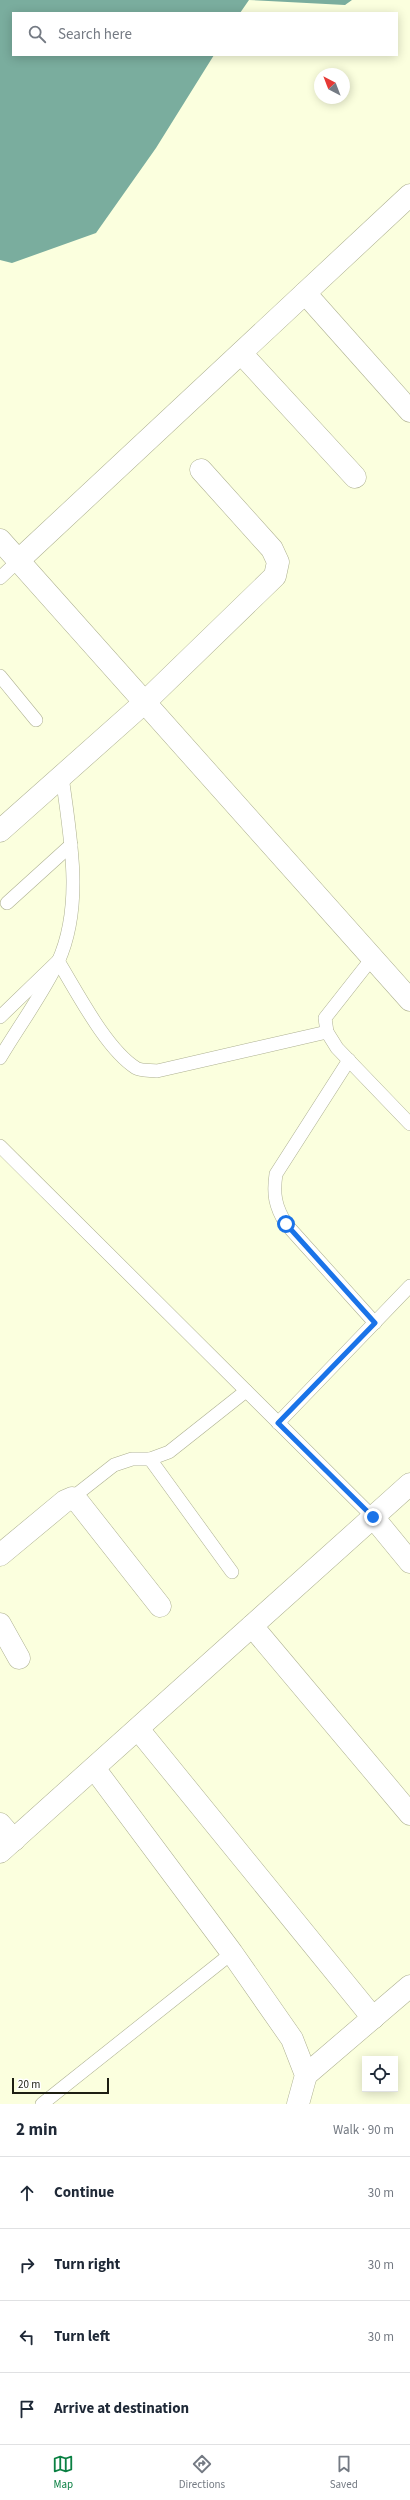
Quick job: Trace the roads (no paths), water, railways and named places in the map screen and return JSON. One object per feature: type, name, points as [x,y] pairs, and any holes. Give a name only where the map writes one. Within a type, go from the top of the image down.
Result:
[{"type":"street","points":[[19,560],[410,195]]},
{"type":"street","points":[[306,293],[410,411]]},
{"type":"street","points":[[241,353],[355,477]]},
{"type":"street","points":[[0,831],[145,702],[275,576],[278,562],[272,548],[201,470]]},
{"type":"street","points":[[0,540],[373,957],[406,989]]},
{"type":"street","points":[[5,1838],[94,1768],[410,1484]]},
{"type":"street","points":[[0,1555],[65,1501],[72,1498],[79,1503],[160,1606]]},
{"type":"street","points":[[373,1517],[410,1562]]},
{"type":"street","points":[[0,1624],[19,1658]]},
{"type":"street","points":[[252,1626],[410,1814]]},
{"type":"street","points":[[138,1729],[373,2018]]},
{"type":"street","points":[[94,1768],[232,1953],[292,2039],[306,2075]]},
{"type":"street","points":[[298,2104],[306,2075],[410,1986]]},
{"type":"lane","points":[[0,578],[19,560]]},
{"type":"lane","points":[[0,676],[36,720]]},
{"type":"lane","points":[[0,1058],[58,961],[70,922],[71,845],[62,776]]},
{"type":"lane","points":[[7,903],[71,845]]},
{"type":"lane","points":[[373,957],[325,1018],[326,1032],[337,1048],[410,1124]]},
{"type":"lane","points":[[58,961],[86,1008],[119,1055],[137,1069],[157,1071],[326,1032]]},
{"type":"lane","points":[[0,1017],[58,961]]},
{"type":"lane","points":[[349,1060],[276,1174],[273,1192],[276,1208],[286,1224],[375,1323]]},
{"type":"lane","points":[[0,1146],[373,1517]]},
{"type":"lane","points":[[278,1423],[410,1286]]},
{"type":"lane","points":[[72,1498],[114,1465],[132,1459],[150,1459],[169,1452],[246,1391]]},
{"type":"lane","points":[[150,1459],[232,1572]]},
{"type":"lane","points":[[42,2104],[232,1953]]},
{"type":"water","points":[[0,0],[249,0],[241,12],[12,12],[12,56],[213,56],[156,148],[96,233],[12,263],[0,260]]},
{"type":"water","points":[[249,0],[352,0],[345,5]]}]
